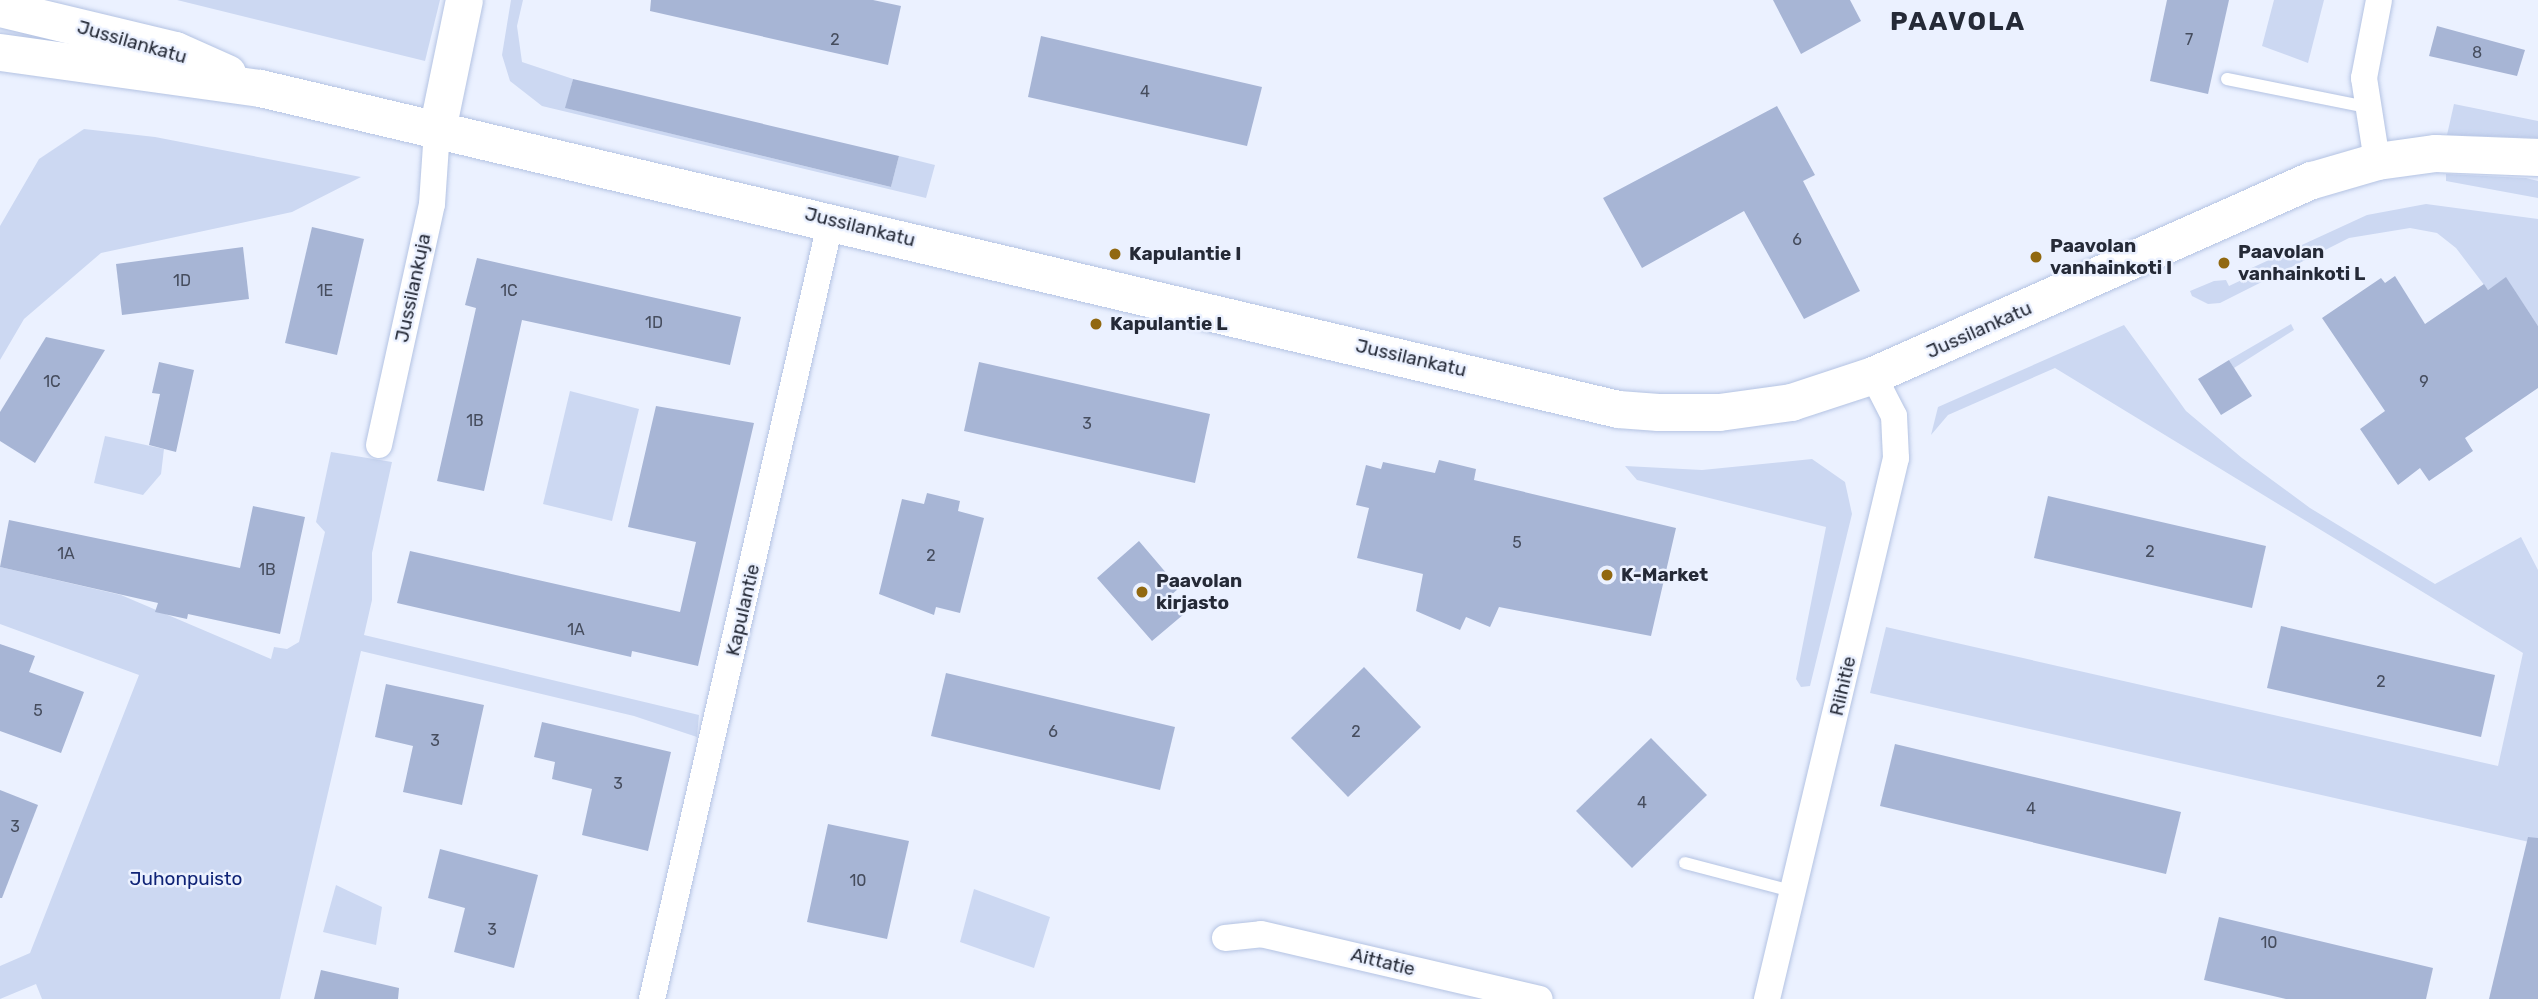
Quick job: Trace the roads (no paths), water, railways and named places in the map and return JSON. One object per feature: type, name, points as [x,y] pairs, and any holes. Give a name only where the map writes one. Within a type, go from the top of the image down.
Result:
[{"type":"main road","points":[[437,130],[464,0]]},
{"type":"main road","name":"Jussilankatu","points":[[0,8],[174,50],[260,88]]},
{"type":"main road","name":"Jussilankatu","points":[[0,52],[260,88],[831,220],[1618,409],[1719,412],[1790,402],[1873,375],[2312,180],[2377,161],[2464,151],[2538,158]]},
{"type":"street","points":[[2377,161],[2364,78],[2378,0]]},
{"type":"street","name":"Jussilankuja","points":[[379,445],[432,204],[437,130]]},
{"type":"street","name":"Kapulantie","points":[[652,999],[831,220]]},
{"type":"street","name":"Riihitie","points":[[1767,999],[1896,458],[1894,416],[1873,375]]},
{"type":"street","name":"Aittatie","points":[[1225,937],[1261,934],[1540,999]]},
{"type":"lane","points":[[2227,79],[2367,107]]},
{"type":"lane","points":[[1685,863],[1792,891]]},
{"type":"place","name":"Kapulantie I","points":[[1115,254]]},
{"type":"place","name":"Paavolan vanhainkoti I","points":[[2036,257]]},
{"type":"place","name":"Paavolan vanhainkoti L","points":[[2224,263]]},
{"type":"place","name":"Kapulantie L","points":[[1096,324]]},
{"type":"place","name":"K-Market","points":[[1607,575]]},
{"type":"place","name":"Paavolan kirjasto","points":[[1142,592]]},
{"type":"district","name":"PAAVOLA","points":[[1958,22]]},
{"type":"park label","name":"Juhonpuisto","points":[[186,879]]}]
